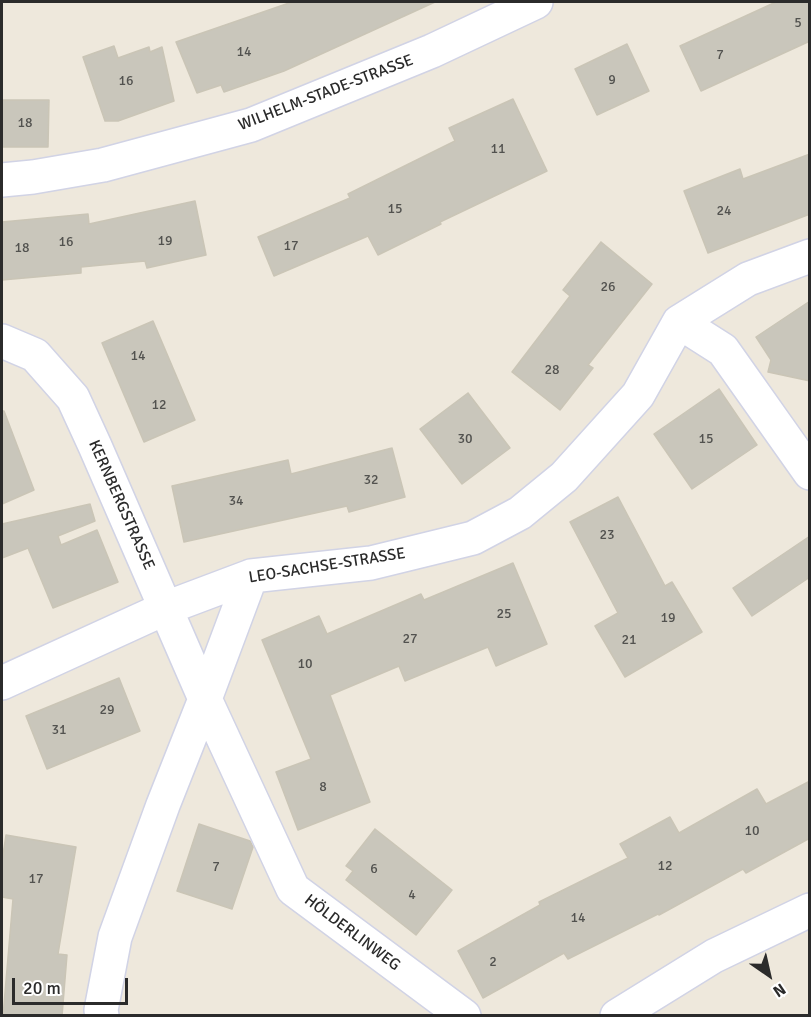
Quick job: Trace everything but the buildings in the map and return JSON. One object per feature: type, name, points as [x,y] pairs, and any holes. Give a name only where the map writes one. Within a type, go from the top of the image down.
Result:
[{"type":"street","name":"WILHELM-STADE-STRASSE","points":[[2,180],[103,165],[251,124],[432,51],[536,2]]},
{"type":"street","name":"LEO-SACHSE-STRASSE","points":[[2,684],[166,608],[251,576],[371,563],[473,538],[520,513],[564,477],[638,395],[679,322],[748,279],[810,256]]},
{"type":"street","points":[[679,322],[723,350],[810,472]]},
{"type":"street","name":"KERNBERGSTRASSE","points":[[2,341],[35,355],[73,398],[205,699]]},
{"type":"street","points":[[102,1016],[101,1010],[115,937],[162,805],[251,576]]},
{"type":"street","name":"HÖLDERLINWEG","points":[[205,699],[293,889],[464,1016]]},
{"type":"street","points":[[617,1016],[714,956],[810,909]]}]
